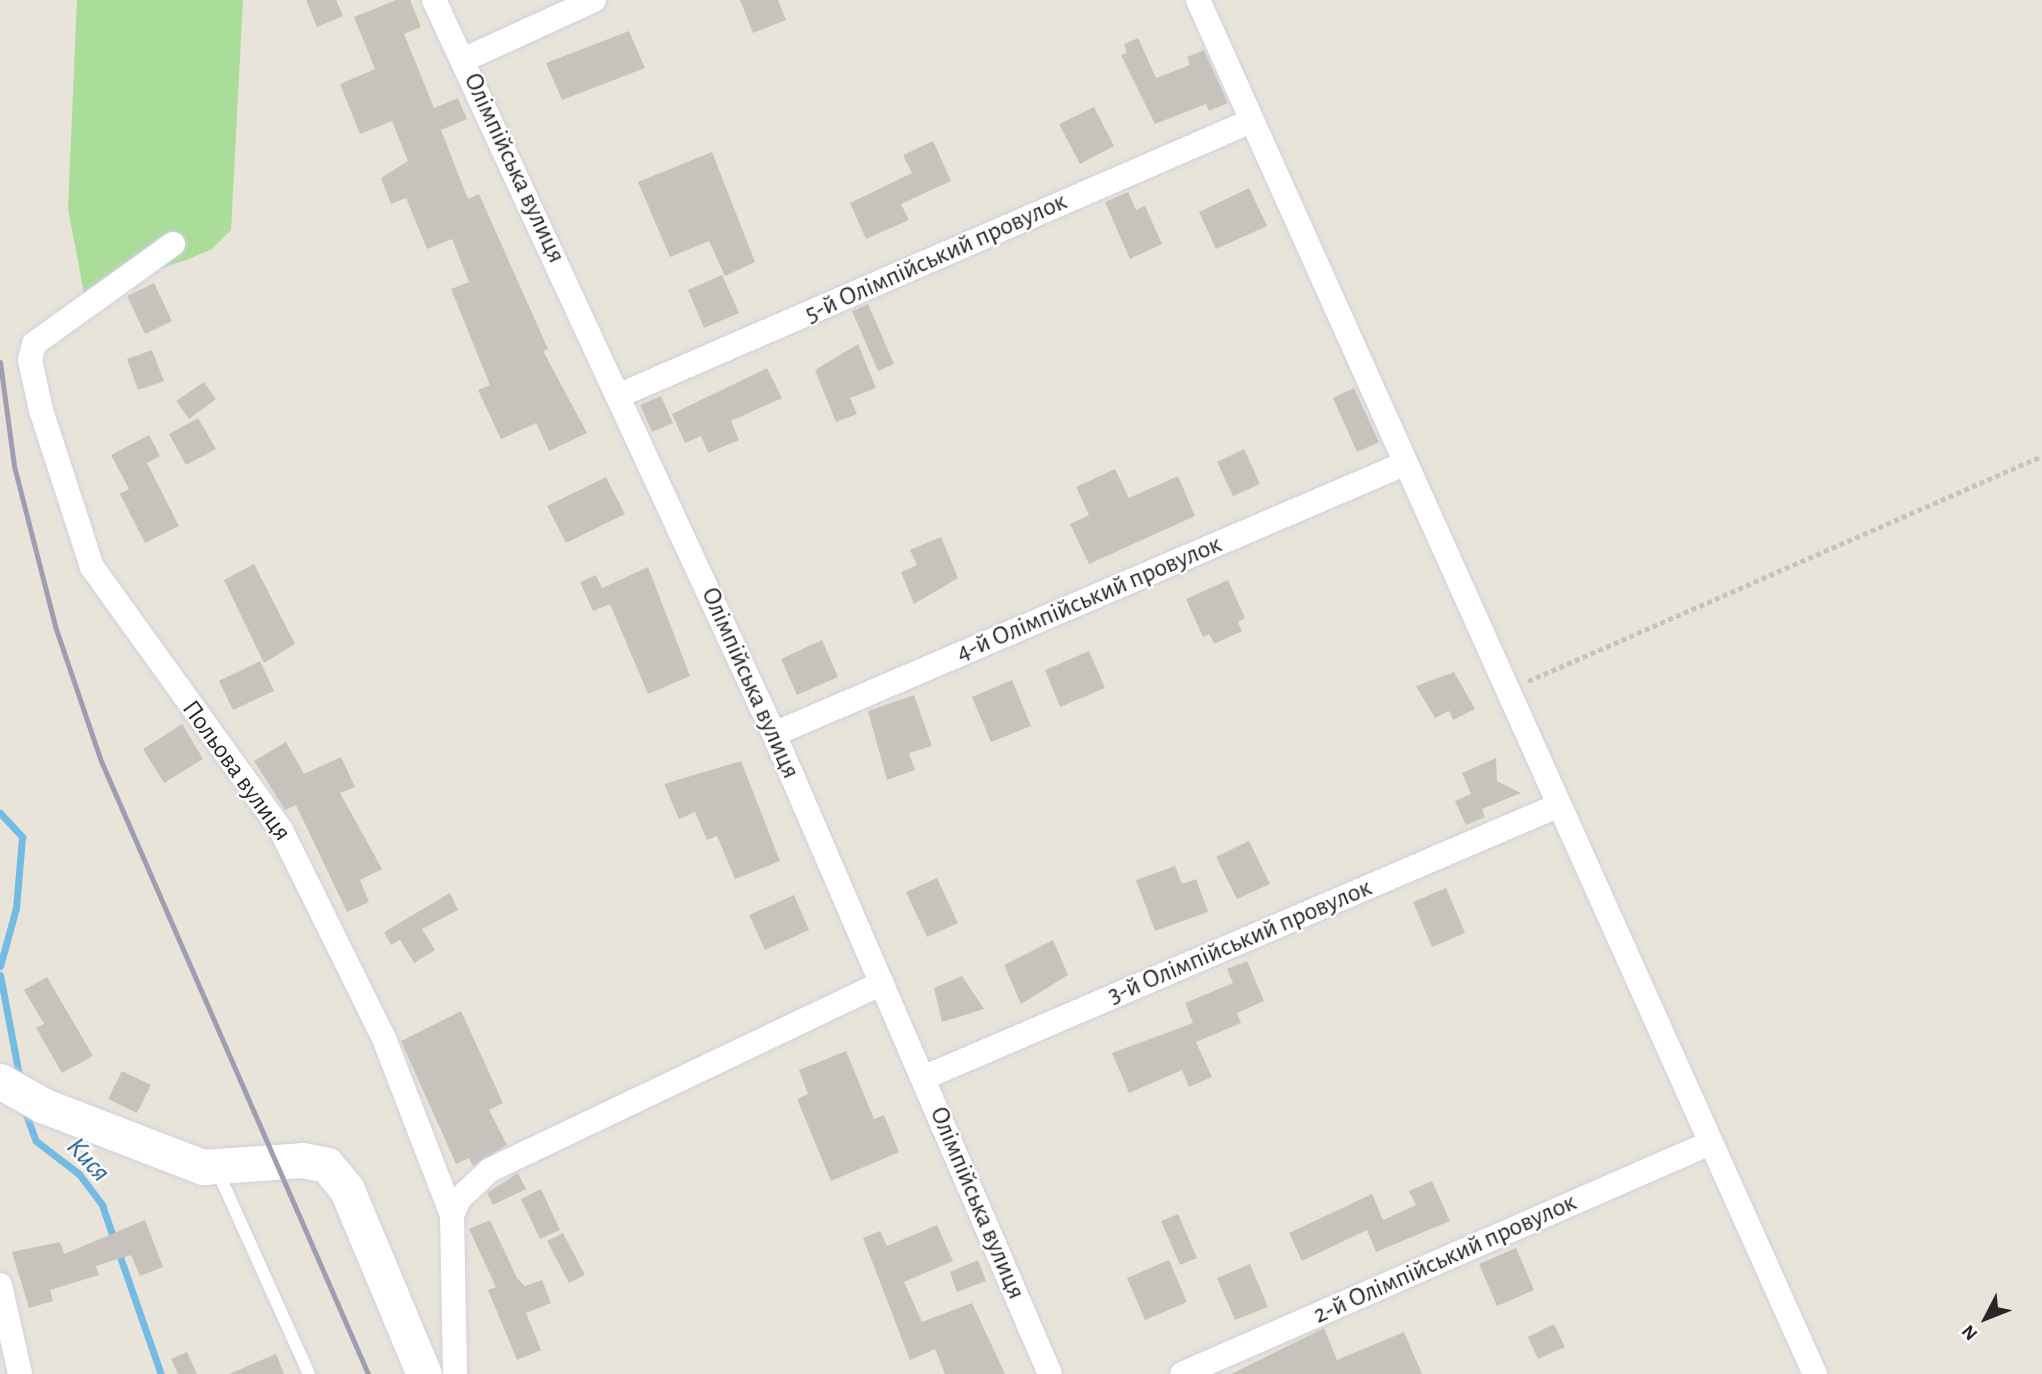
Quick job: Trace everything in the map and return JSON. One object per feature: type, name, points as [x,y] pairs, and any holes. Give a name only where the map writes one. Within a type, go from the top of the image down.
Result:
[{"type":"street","name":"Олімпійська вулиця","points":[[434,0],[620,395],[774,734],[1050,1374]]},
{"type":"street","points":[[463,60],[594,0]]},
{"type":"street","points":[[1198,0],[1505,692],[1708,1144],[1815,1374]]},
{"type":"street","name":"5-й Олімпійський провулок","points":[[620,395],[1251,121]]},
{"type":"street","name":"Польова вулиця","points":[[173,244],[32,347],[55,466],[102,584],[302,864],[383,1036],[452,1216],[455,1374]]},
{"type":"street","name":"4-й Олімпійський провулок","points":[[774,734],[1404,464]]},
{"type":"street","name":"3-й Олімпійський провулок","points":[[923,1078],[1557,806]]},
{"type":"street","points":[[452,1216],[459,1199],[490,1170],[882,983]]},
{"type":"street","points":[[4,1084],[42,1105],[216,1168],[302,1160],[334,1170],[424,1374]]},
{"type":"street","name":"2-й Олімпійський провулок","points":[[1182,1374],[1708,1144]]},
{"type":"street","points":[[0,1285],[20,1374]]},
{"type":"lane","points":[[216,1168],[309,1374]]},
{"type":"path","points":[[1505,692],[2042,456]]},
{"type":"green space","points":[[77,0],[243,0],[231,230],[212,249],[84,293],[68,209]]},
{"type":"building","points":[[306,0],[336,0],[343,16],[317,27]]},
{"type":"building","points":[[396,0],[410,0],[421,27],[404,34],[434,108],[458,98],[467,119],[441,130],[468,199],[479,194],[548,349],[543,351],[587,433],[549,451],[536,423],[501,439],[478,390],[490,385],[451,289],[469,282],[452,239],[427,249],[406,198],[391,204],[381,178],[408,161],[392,121],[360,134],[340,84],[375,69],[354,17]]},
{"type":"building","points":[[740,0],[778,0],[786,20],[753,33]]},
{"type":"building","points":[[629,31],[645,68],[562,100],[546,63]]},
{"type":"building","points":[[1138,38],[1156,78],[1190,65],[1187,57],[1204,50],[1228,103],[1209,111],[1206,104],[1155,124],[1121,55],[1127,53],[1124,44]]},
{"type":"building","points":[[1094,107],[1114,146],[1080,164],[1059,124]]},
{"type":"building","points":[[933,141],[951,181],[901,204],[909,220],[866,239],[850,203],[912,173],[903,155]]},
{"type":"building","points":[[712,152],[755,262],[725,276],[709,241],[670,257],[638,182]]},
{"type":"building","points":[[1249,188],[1267,226],[1216,249],[1199,212]]},
{"type":"building","points":[[1128,192],[1136,210],[1145,206],[1162,244],[1130,259],[1105,202]]},
{"type":"building","points":[[722,275],[739,313],[704,328],[688,290]]},
{"type":"building","points":[[154,283],[172,321],[145,334],[127,296]]},
{"type":"building","points":[[868,304],[894,364],[878,371],[852,311]]},
{"type":"building","points":[[858,344],[876,388],[850,398],[857,414],[836,422],[815,370]]},
{"type":"building","points":[[152,350],[164,381],[138,390],[127,359]]},
{"type":"building","points":[[767,368],[782,398],[731,421],[739,440],[708,453],[701,436],[685,443],[672,414]]},
{"type":"building","points":[[204,382],[216,399],[189,419],[176,401]]},
{"type":"building","points":[[1354,388],[1379,442],[1357,452],[1333,398]]},
{"type":"building","points":[[661,396],[673,423],[652,432],[640,405]]},
{"type":"building","points":[[198,418],[216,449],[186,465],[169,434]]},
{"type":"building","points":[[149,435],[160,456],[147,463],[179,526],[145,543],[120,494],[129,489],[111,455]]},
{"type":"building","points":[[1244,449],[1260,484],[1233,496],[1217,462]]},
{"type":"building","points":[[1115,469],[1129,498],[1178,476],[1195,516],[1089,564],[1070,524],[1089,515],[1076,487]]},
{"type":"building","points":[[606,477],[625,514],[566,543],[547,506]]},
{"type":"building","points":[[941,537],[958,578],[914,604],[901,572],[917,565],[910,550]]},
{"type":"building","points":[[254,564],[295,644],[264,663],[224,580]]},
{"type":"building","points":[[648,567],[690,676],[648,694],[610,604],[593,611],[580,582],[596,575],[602,588]]},
{"type":"building","points":[[1228,580],[1245,618],[1238,622],[1242,631],[1214,644],[1209,634],[1203,637],[1186,599]]},
{"type":"building","points":[[822,640],[838,677],[797,695],[781,659]]},
{"type":"building","points":[[1089,651],[1105,688],[1060,707],[1045,670]]},
{"type":"building","points":[[260,661],[274,691],[233,710],[219,681]]},
{"type":"building","points":[[1454,672],[1475,709],[1453,720],[1449,711],[1435,718],[1416,686]]},
{"type":"building","points":[[1012,680],[1031,726],[991,742],[972,697]]},
{"type":"building","points":[[914,695],[932,746],[909,753],[915,770],[887,780],[868,711]]},
{"type":"building","points":[[182,724],[203,759],[164,783],[143,749]]},
{"type":"building","points":[[286,742],[304,774],[341,757],[355,787],[340,793],[382,869],[360,880],[369,902],[347,912],[296,805],[285,810],[254,761]]},
{"type":"building","points":[[1496,758],[1497,781],[1521,793],[1482,809],[1485,817],[1466,825],[1455,801],[1471,794],[1462,773]]},
{"type":"building","points":[[741,761],[780,861],[735,879],[717,836],[707,840],[695,812],[679,819],[664,784]]},
{"type":"building","points":[[1249,841],[1270,884],[1237,899],[1216,857]]},
{"type":"building","points":[[1175,866],[1182,884],[1196,879],[1208,912],[1155,931],[1136,880]]},
{"type":"building","points":[[937,878],[958,923],[927,937],[906,892]]},
{"type":"building","points":[[1446,888],[1465,933],[1432,947],[1413,902]]},
{"type":"building","points":[[450,893],[458,910],[422,929],[435,950],[414,963],[400,940],[391,945],[384,932]]},
{"type":"building","points":[[794,895],[809,930],[765,950],[749,915]]},
{"type":"building","points":[[1053,940],[1068,975],[1021,1004],[1004,965]]},
{"type":"building","points":[[1247,961],[1264,1001],[1237,1013],[1241,1023],[1196,1042],[1212,1077],[1189,1087],[1182,1070],[1129,1093],[1112,1053],[1193,1023],[1185,1003],[1233,983],[1227,969]]},
{"type":"building","points":[[962,976],[984,1009],[942,1022],[934,988]]},
{"type":"building","points":[[47,977],[93,1056],[62,1073],[36,1028],[44,1024],[24,990]]},
{"type":"building","points":[[461,1011],[503,1103],[489,1110],[507,1145],[473,1166],[469,1158],[456,1164],[401,1041]]},
{"type":"building","points":[[846,1051],[874,1119],[884,1115],[899,1152],[831,1181],[797,1099],[808,1094],[799,1070]]},
{"type":"building","points":[[122,1071],[151,1085],[137,1113],[108,1099]]},
{"type":"building","points":[[518,1173],[526,1189],[493,1205],[487,1193]]},
{"type":"building","points":[[1432,1181],[1450,1221],[1376,1252],[1367,1230],[1302,1261],[1289,1233],[1372,1194],[1383,1220],[1416,1205],[1409,1191]]},
{"type":"building","points":[[541,1189],[560,1230],[540,1239],[521,1199]]},
{"type":"building","points":[[1178,1214],[1197,1258],[1180,1265],[1161,1221]]},
{"type":"building","points":[[145,1220],[163,1267],[140,1276],[131,1255],[96,1266],[99,1275],[50,1290],[53,1301],[29,1308],[12,1252],[60,1242],[64,1254]]},
{"type":"building","points":[[490,1220],[517,1278],[525,1286],[542,1280],[551,1303],[526,1313],[541,1350],[517,1360],[488,1290],[496,1287],[469,1229]]},
{"type":"building","points":[[937,1225],[953,1261],[904,1282],[922,1322],[972,1303],[1005,1374],[945,1374],[935,1349],[910,1360],[863,1238],[880,1231],[887,1246]]},
{"type":"building","points":[[563,1233],[585,1275],[569,1283],[547,1241]]},
{"type":"building","points":[[1516,1248],[1534,1290],[1497,1306],[1479,1264]]},
{"type":"building","points":[[978,1260],[986,1281],[957,1292],[950,1272]]},
{"type":"building","points":[[1169,1260],[1187,1302],[1145,1320],[1127,1278]]},
{"type":"building","points":[[1250,1264],[1268,1307],[1235,1320],[1217,1278]]},
{"type":"building","points":[[1554,1324],[1565,1347],[1538,1359],[1528,1337]]},
{"type":"building","points":[[1324,1328],[1337,1360],[1404,1332],[1422,1374],[1231,1374]]},
{"type":"building","points":[[187,1352],[197,1374],[178,1374],[171,1359]]},
{"type":"building","points":[[276,1354],[284,1374],[229,1374]]},
{"type":"waterway","name":"Кися","points":[[0,813],[22,837],[16,908],[0,966]]},
{"type":"waterway","name":"Кися","points":[[0,975],[20,1080]]},
{"type":"waterway","name":"Кися","points":[[23,1106],[36,1141],[79,1174],[102,1205],[161,1374]]},
{"type":"railway","points":[[0,362],[14,466],[56,629],[101,761],[368,1374]]}]
